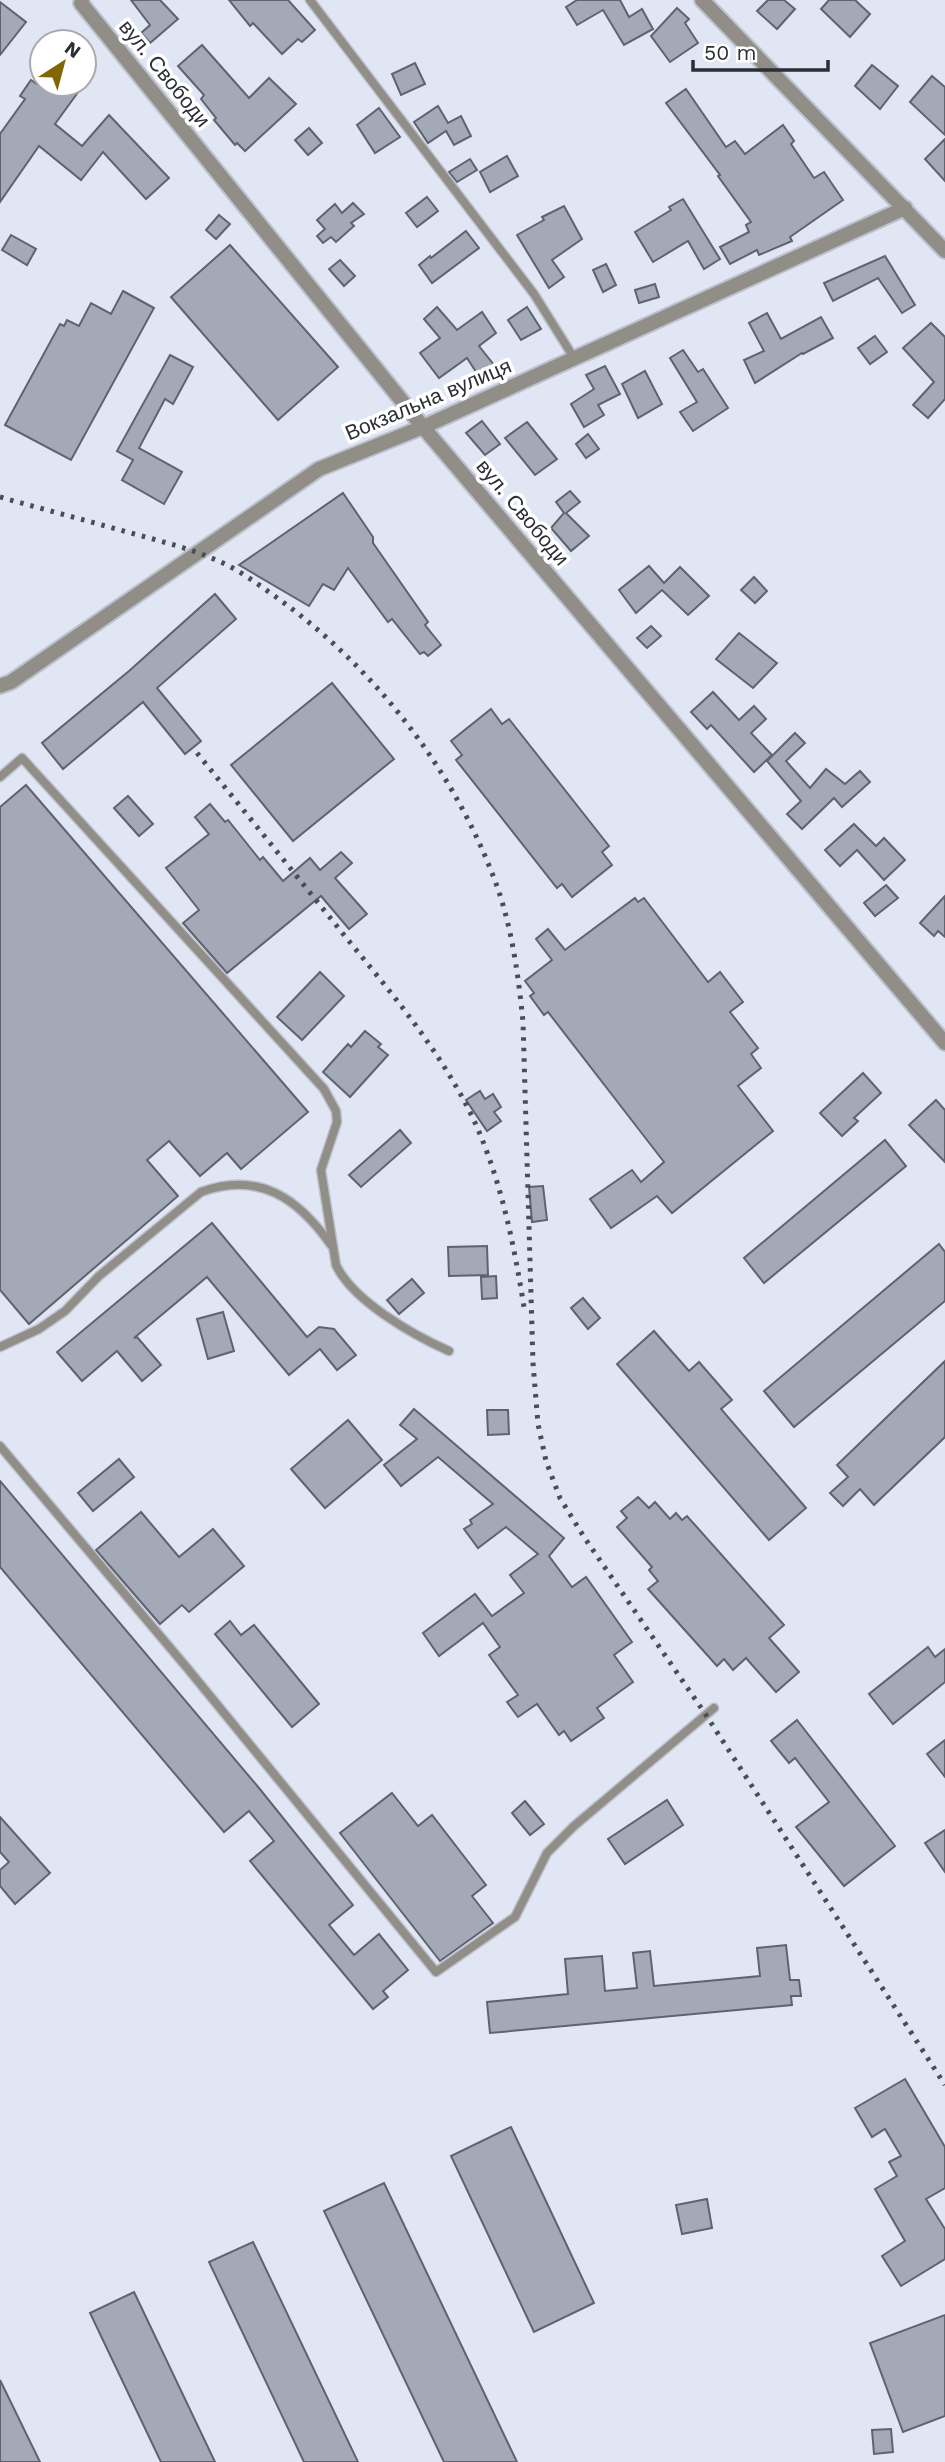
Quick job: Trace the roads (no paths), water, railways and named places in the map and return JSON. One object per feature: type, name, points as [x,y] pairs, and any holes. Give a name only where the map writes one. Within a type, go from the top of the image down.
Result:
[{"type":"street","name":"вул. Свободи","points":[[82,0],[80,3],[423,426],[945,1043]]},
{"type":"street","points":[[702,0],[945,251]]},
{"type":"street","name":"Вокзальна вулиця","points":[[0,686],[11,682],[319,469],[423,426],[905,208]]},
{"type":"lane","points":[[310,0],[534,294],[574,358]]},
{"type":"lane","points":[[0,777],[22,758],[324,1089],[336,1111],[337,1122],[321,1170],[331,1228],[331,1245],[342,1278],[415,1335],[449,1351]]},
{"type":"lane","points":[[0,1347],[39,1329],[65,1311],[99,1276],[201,1192],[216,1187],[251,1185],[284,1197],[303,1210],[331,1245]]},
{"type":"lane","points":[[0,1446],[188,1669],[436,1972],[515,1917],[547,1853],[574,1826],[714,1708]]},
{"type":"railway","points":[[0,497],[188,549],[244,575],[311,624],[375,686],[404,720],[454,793],[499,891],[516,965],[523,1022],[533,1363],[538,1424],[546,1461],[560,1498],[706,1715],[945,2085]]},
{"type":"railway","points":[[197,753],[399,1003],[450,1075],[486,1149],[511,1238],[524,1307]]}]
